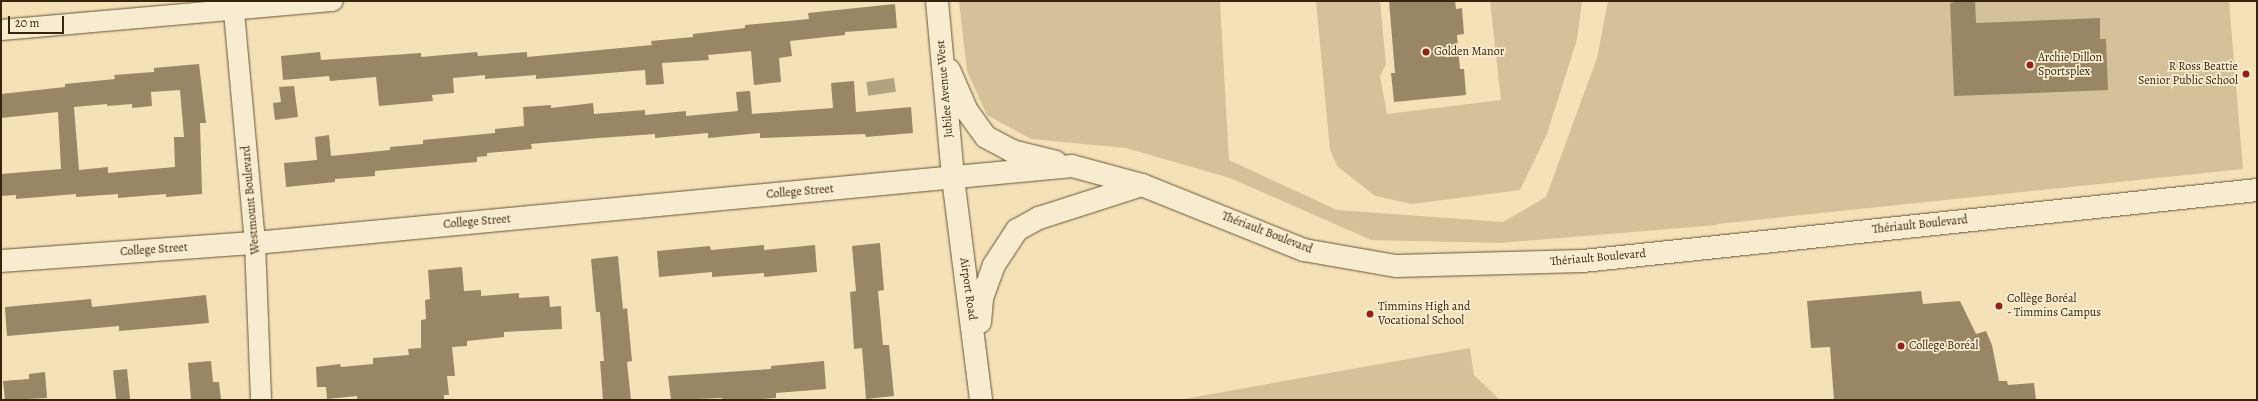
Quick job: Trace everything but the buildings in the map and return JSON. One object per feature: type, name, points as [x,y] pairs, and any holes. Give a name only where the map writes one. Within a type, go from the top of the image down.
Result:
[{"type":"main road","name":"Jubilee Avenue West","points":[[937,1],[940,51],[953,178]]},
{"type":"main road","points":[[940,51],[967,111],[986,137],[1012,152],[1072,166]]},
{"type":"main road","name":"Thériault Boulevard","points":[[953,178],[1072,166],[1142,185],[1304,250],[1396,266],[1583,261],[2257,190]]},
{"type":"main road","name":"College Street","points":[[1,261],[255,242],[953,178]]},
{"type":"main road","name":"Airport Road","points":[[953,178],[981,400]]},
{"type":"main road","points":[[976,352],[982,298],[994,265],[1017,230],[1039,218],[1142,185]]},
{"type":"street","points":[[1,30],[233,5],[333,1]]},
{"type":"street","name":"Westmount Boulevard","points":[[233,5],[255,242],[261,400]]},
{"type":"shaded area","points":[[959,1],[1220,1],[1229,160],[1337,210],[1503,222],[1546,197],[1597,58],[1608,1],[2229,1],[2243,169],[1717,225],[1500,243],[1371,240],[1230,178],[1126,148],[1031,139],[987,115],[967,71]]},
{"type":"shaded area","points":[[1316,1],[1380,1],[1386,64],[1380,76],[1387,114],[1501,100],[1490,1],[1582,1],[1577,39],[1547,134],[1520,190],[1412,204],[1375,196],[1337,166],[1330,150]]},
{"type":"shaded area","points":[[894,78],[896,92],[868,96],[866,82]]},
{"type":"shaded area","points":[[1470,348],[1474,375],[1500,400],[1178,400]]},
{"type":"place","name":"Golden Manor","points":[[1426,52]]},
{"type":"place","name":"Archie Dillon Sportsplex","points":[[2030,65]]},
{"type":"place","name":"R Ross Beattie Senior Public School","points":[[2246,74]]},
{"type":"place","name":"Collège Boréal - Timmins Campus","points":[[1999,306]]},
{"type":"place","name":"Timmins High and Vocational School","points":[[1370,314]]},
{"type":"place","name":"College Boréal","points":[[1901,346]]}]
